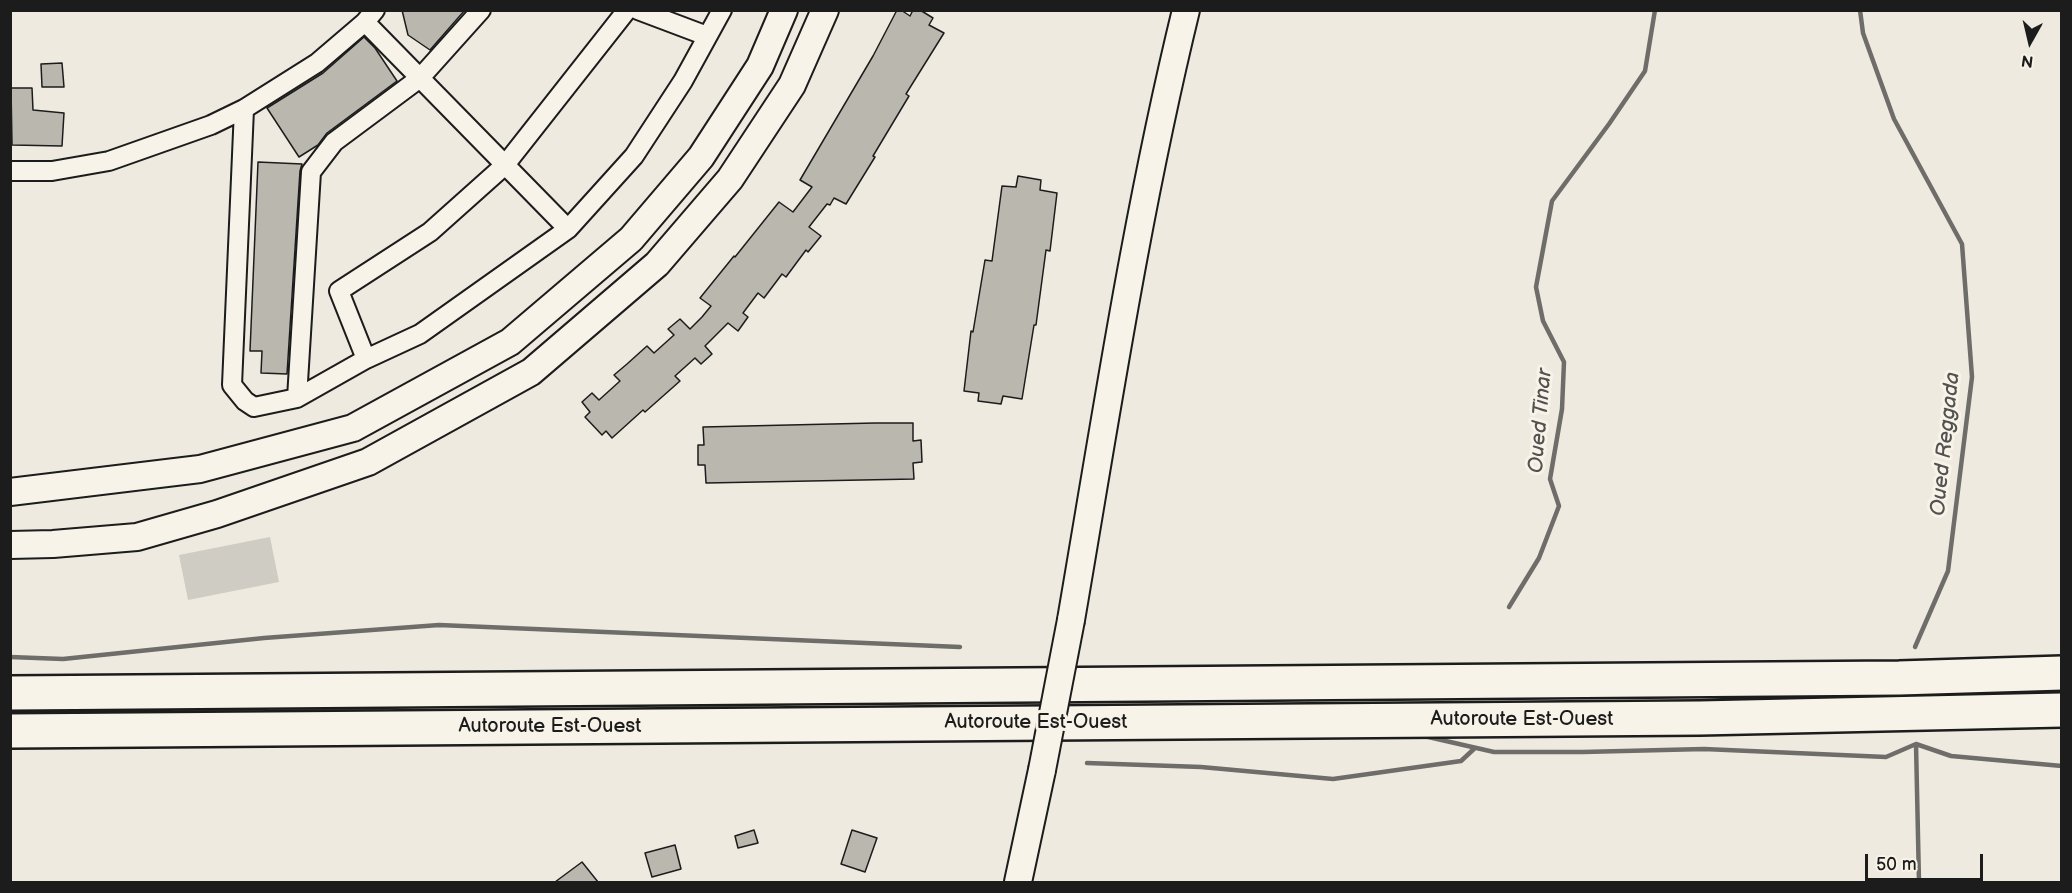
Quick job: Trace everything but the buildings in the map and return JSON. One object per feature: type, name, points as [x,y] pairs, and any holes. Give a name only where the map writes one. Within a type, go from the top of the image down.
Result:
[{"type":"highway","name":"Autoroute Est-Ouest","points":[[10,693],[1887,679],[2061,673]]},
{"type":"highway","name":"Autoroute Est-Ouest","points":[[10,731],[1700,718],[2061,710]]},
{"type":"highway","points":[[1899,713],[1987,728],[2061,731]]},
{"type":"main road","points":[[10,492],[201,469],[353,428],[510,342],[631,238],[701,157],[760,66],[784,10]]},
{"type":"main road","points":[[10,544],[53,544],[137,537],[217,514],[368,462],[531,372],[657,264],[730,179],[792,85],[825,10]]},
{"type":"main road","points":[[1171,71],[1178,10]]},
{"type":"main road","points":[[1018,882],[1071,620],[1123,315],[1171,71],[1186,10]]},
{"type":"street","points":[[297,398],[311,172],[334,142],[420,78],[481,10]]},
{"type":"street","points":[[366,359],[339,291],[430,232],[505,165],[627,10]]},
{"type":"street","points":[[638,10],[707,36]]},
{"type":"street","points":[[244,109],[232,384],[245,401],[254,407],[297,398],[366,359],[420,334],[568,229],[634,156],[683,81],[722,10]]},
{"type":"street","points":[[10,171],[52,171],[109,161],[211,125],[244,109],[317,63],[370,16],[420,78],[568,229]]},
{"type":"shaded area","points":[[270,537],[279,582],[188,600],[179,555]]},
{"type":"waterway","name":"Oued Tinar","points":[[1509,607],[1539,558],[1559,506],[1550,479],[1562,409],[1564,362],[1543,321],[1536,287],[1552,201],[1645,71],[1655,10]]},
{"type":"waterway","name":"Oued Reggada","points":[[1860,10],[1863,33],[1894,119],[1962,244],[1972,377],[1948,571],[1915,647]]},
{"type":"waterway","points":[[10,657],[63,659],[264,638],[439,625],[960,647]]},
{"type":"waterway","points":[[1424,736],[1494,752],[1704,749],[1886,757],[1916,744],[1951,756],[2062,766]]},
{"type":"waterway","name":"Oued Reggada","points":[[1916,744],[1919,882]]},
{"type":"waterway","points":[[1087,763],[1201,767],[1333,779],[1461,761],[1475,748]]}]
